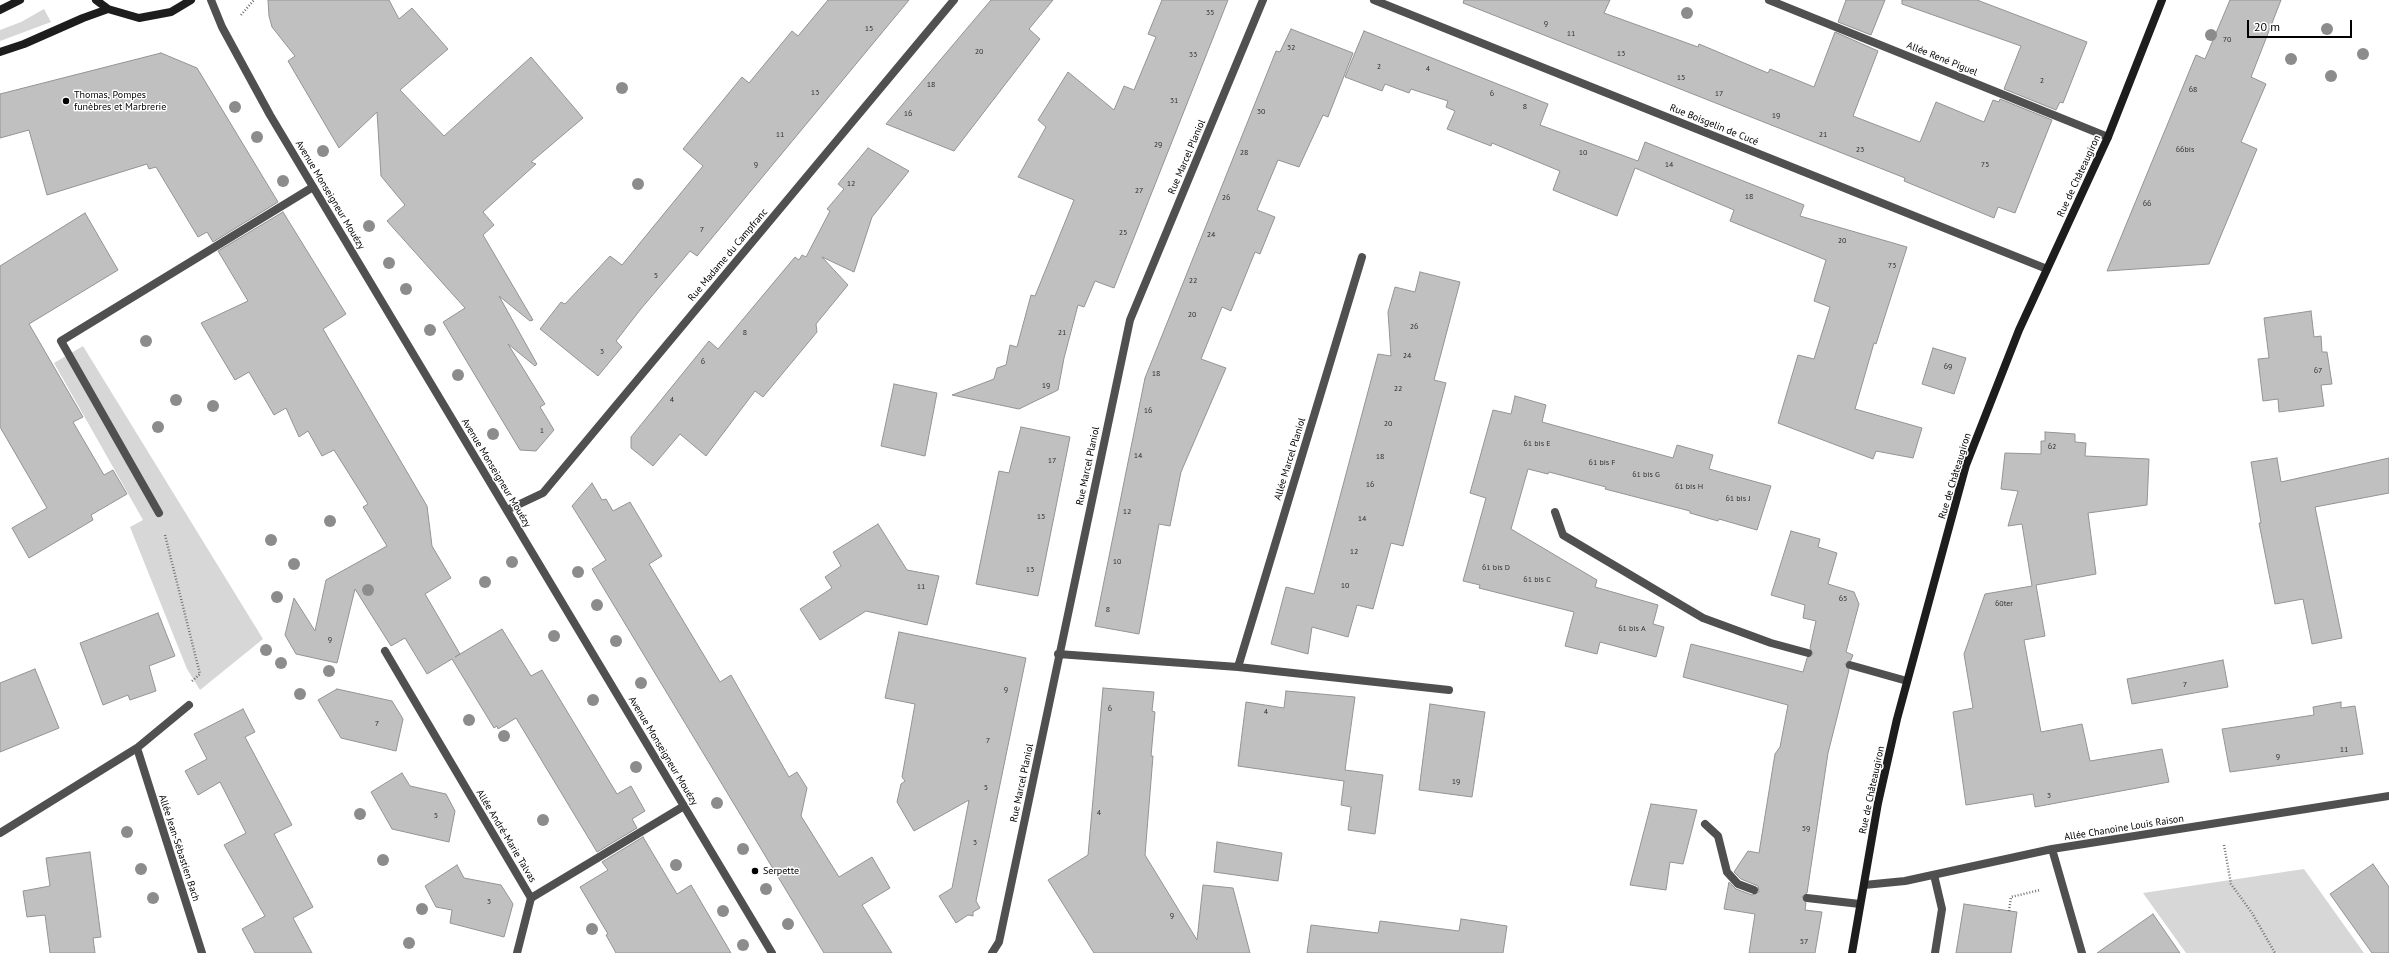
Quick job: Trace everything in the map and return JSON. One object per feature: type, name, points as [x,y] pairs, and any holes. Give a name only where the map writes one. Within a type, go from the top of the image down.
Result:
[{"type":"main road","points":[[0,10],[20,0]]},
{"type":"main road","points":[[96,0],[108,9],[129,16],[150,17],[171,12],[191,0]]},
{"type":"main road","name":"Rue de Châteaugiron","points":[[1852,953],[1878,803],[1907,681],[1966,465],[2019,330],[2108,137],[2163,2]]},
{"type":"main road","points":[[0,52],[24,44],[83,18],[108,9]]},
{"type":"street","name":"Avenue Monseigneur Mouézy","points":[[211,0],[222,27],[270,115],[772,953]]},
{"type":"street","name":"Rue Madame du Campfranc","points":[[507,510],[542,493],[954,0]]},
{"type":"street","name":"Rue Marcel Planiol","points":[[992,953],[999,942],[1058,654],[1130,320],[1263,0]]},
{"type":"street","name":"Rue Boisgelin de Cucé","points":[[1374,0],[2048,269]]},
{"type":"street","name":"Allée René Piguel","points":[[1769,0],[2108,137]]},
{"type":"street","points":[[160,513],[61,341],[313,187]]},
{"type":"street","name":"Allée Marcel Planiol","points":[[1238,667],[1362,257]]},
{"type":"street","points":[[1555,512],[1564,535],[1703,618],[1770,643],[1808,653]]},
{"type":"street","name":"Allée André-Marie Talvas","points":[[385,651],[531,898],[684,806]]},
{"type":"street","points":[[1058,654],[1238,667],[1448,690]]},
{"type":"street","points":[[1850,665],[1907,681]]},
{"type":"street","points":[[0,833],[137,748],[189,705]]},
{"type":"street","name":"Allée Jean-Sébastien Bach","points":[[137,748],[202,953]]},
{"type":"street","name":"Allée Chanoine Louis Raison","points":[[1864,885],[1905,881],[2052,849],[2389,796]]},
{"type":"street","points":[[1705,824],[1718,836],[1728,872],[1738,884],[1754,890]]},
{"type":"street","points":[[2052,849],[2082,953]]},
{"type":"street","points":[[1934,875],[1942,909],[1935,953]]},
{"type":"street","points":[[517,953],[531,898]]},
{"type":"street","points":[[1806,898],[1860,904]]},
{"type":"path","points":[[160,513],[200,674]]},
{"type":"path","points":[[2221,823],[2231,884],[2252,913],[2275,953]]},
{"type":"path","points":[[2009,910],[2011,897],[2036,891]]},
{"type":"shaded area","points":[[44,9],[51,22],[0,41],[0,30],[21,22]]},
{"type":"shaded area","points":[[83,346],[263,639],[200,690],[187,669],[130,527],[143,520],[54,363]]},
{"type":"shaded area","points":[[2304,869],[2364,953],[2186,953],[2143,893]]},
{"type":"building","points":[[268,0],[389,0],[399,19],[412,8],[448,49],[400,90],[444,136],[531,57],[583,118],[531,162],[536,164],[483,212],[494,225],[483,235],[533,320],[530,321],[499,296],[537,364],[535,366],[508,344],[545,404],[540,407],[554,430],[536,451],[520,450],[443,322],[465,308],[387,221],[405,205],[381,176],[377,112],[339,148],[288,61],[295,56],[272,27],[269,16]]},
{"type":"building","points":[[828,0],[909,0],[697,256],[690,251],[640,310],[616,341],[622,347],[598,376],[540,329],[561,302],[565,304],[610,256],[622,265],[703,166],[683,149],[742,77],[749,83],[792,31],[798,36]]},
{"type":"building","points":[[991,0],[1053,0],[1029,29],[1040,39],[954,151],[886,124]]},
{"type":"building","points":[[1162,0],[1228,0],[1114,288],[1095,281],[1084,307],[1078,305],[1064,358],[1058,390],[1019,409],[952,395],[994,379],[997,368],[1006,365],[1010,345],[1017,347],[1031,295],[1035,296],[1074,200],[1018,177],[1046,127],[1038,120],[1068,72],[1114,110],[1124,86],[1134,90],[1156,37],[1148,34]]},
{"type":"building","points":[[1464,0],[1610,0],[1604,13],[1698,47],[1699,44],[1768,73],[1770,69],[1814,87],[1835,32],[1878,51],[1853,116],[1920,142],[1936,102],[1984,122],[1993,100],[1999,102],[2000,99],[2052,120],[2015,213],[1998,207],[1994,218],[1904,181],[1905,178],[1463,3]]},
{"type":"building","points":[[1846,0],[1885,0],[1871,35],[1838,22]]},
{"type":"building","points":[[1902,0],[1977,0],[2087,42],[2063,103],[2060,102],[2056,110],[2004,89],[2021,46],[1902,4]]},
{"type":"building","points":[[2230,0],[2281,0],[2251,77],[2266,84],[2241,142],[2257,149],[2209,264],[2107,271],[2196,55],[2205,59]]},
{"type":"building","points":[[1291,29],[1353,53],[1328,117],[1323,115],[1299,167],[1278,160],[1257,210],[1275,217],[1260,254],[1255,252],[1231,311],[1222,307],[1201,359],[1226,368],[1181,472],[1170,526],[1159,524],[1139,634],[1095,626],[1145,378],[1276,51],[1280,52]]},
{"type":"building","points":[[1364,31],[1548,104],[1540,125],[1638,161],[1645,142],[1804,205],[1800,216],[1907,247],[1876,344],[1874,343],[1855,409],[1922,428],[1913,458],[1876,451],[1873,459],[1778,423],[1798,355],[1814,359],[1830,307],[1814,301],[1826,260],[1730,221],[1734,210],[1635,168],[1617,216],[1553,190],[1560,171],[1492,143],[1491,146],[1447,129],[1455,111],[1446,107],[1448,101],[1411,89],[1409,93],[1385,84],[1382,91],[1345,77]]},
{"type":"building","points":[[161,53],[197,68],[278,202],[213,242],[207,232],[198,237],[156,167],[149,169],[147,164],[47,195],[29,130],[0,138],[0,94]]},
{"type":"building","points":[[868,148],[909,171],[872,217],[854,272],[822,257],[848,285],[816,324],[817,332],[763,397],[755,391],[706,456],[680,434],[653,466],[631,448],[631,437],[709,341],[718,349],[795,257],[799,260],[802,255],[806,257],[830,211],[827,209],[844,189],[838,184]]},
{"type":"building","points":[[283,212],[346,314],[323,329],[427,506],[432,546],[451,578],[425,594],[460,654],[455,657],[502,629],[531,676],[542,670],[617,794],[631,786],[645,811],[632,819],[637,828],[597,852],[516,718],[498,729],[497,726],[494,728],[452,659],[427,674],[405,638],[391,646],[355,589],[337,663],[296,654],[285,635],[294,598],[315,631],[326,580],[387,546],[363,507],[368,504],[334,450],[322,456],[308,431],[299,437],[286,408],[274,415],[249,372],[235,380],[201,323],[248,301],[218,251]]},
{"type":"building","points":[[85,213],[118,270],[29,324],[83,417],[73,422],[104,475],[113,470],[127,494],[91,515],[93,520],[29,558],[12,528],[47,508],[0,427],[0,266]]},
{"type":"building","points":[[1420,272],[1460,282],[1434,380],[1446,383],[1403,546],[1391,543],[1373,609],[1357,605],[1348,637],[1312,627],[1308,654],[1271,644],[1286,587],[1314,594],[1378,354],[1391,356],[1388,312],[1395,287],[1415,292]]},
{"type":"building","points":[[2311,311],[2314,337],[2321,336],[2322,352],[2327,352],[2332,384],[2321,385],[2324,406],[2279,412],[2278,399],[2263,401],[2258,359],[2269,358],[2264,318]]},
{"type":"building","points":[[1933,348],[1966,358],[1954,394],[1922,384]]},
{"type":"building","points":[[894,384],[937,393],[925,456],[881,446]]},
{"type":"building","points":[[1515,396],[1546,405],[1542,422],[1673,458],[1677,445],[1713,455],[1709,469],[1771,486],[1757,530],[1719,519],[1718,521],[1690,513],[1690,511],[1605,489],[1606,487],[1549,472],[1548,474],[1528,469],[1511,529],[1597,580],[1595,587],[1658,605],[1653,624],[1664,627],[1656,657],[1600,642],[1597,654],[1565,646],[1574,612],[1479,588],[1480,585],[1463,581],[1486,498],[1470,493],[1493,410],[1511,414]]},
{"type":"building","points":[[1021,427],[1070,437],[1038,596],[976,584],[999,471],[1009,473]]},
{"type":"building","points":[[2045,432],[2075,434],[2075,442],[2086,443],[2085,456],[2149,459],[2147,505],[2088,513],[2096,574],[2036,585],[2045,636],[2024,640],[2041,732],[2082,724],[2090,761],[2162,749],[2169,782],[2035,807],[2033,794],[1966,805],[1953,712],[1973,708],[1964,654],[1985,594],[2032,586],[2022,524],[2008,526],[2018,491],[2001,489],[2005,453],[2041,454],[2041,441],[2045,441]]},
{"type":"building","points":[[2277,458],[2281,482],[2389,458],[2389,493],[2315,507],[2342,638],[2312,644],[2303,599],[2275,604],[2259,523],[2261,523],[2251,462]]},
{"type":"building","points":[[592,483],[602,500],[606,499],[613,511],[630,502],[662,556],[649,564],[720,682],[731,675],[789,777],[797,772],[807,788],[801,816],[839,877],[872,857],[890,888],[862,905],[892,953],[824,953],[592,569],[606,560],[572,506]]},
{"type":"building","points":[[878,524],[907,570],[939,576],[927,625],[866,611],[820,640],[800,609],[832,588],[825,577],[841,566],[833,552]]},
{"type":"building","points":[[1791,531],[1820,539],[1818,547],[1837,553],[1828,584],[1854,592],[1859,604],[1846,652],[1853,655],[1851,660],[1845,664],[1849,670],[1828,753],[1807,893],[1802,897],[1806,903],[1805,910],[1822,912],[1815,953],[1749,953],[1755,914],[1724,909],[1729,882],[1736,889],[1752,895],[1759,892],[1758,886],[1741,879],[1734,872],[1748,851],[1759,853],[1775,754],[1780,747],[1788,705],[1683,677],[1691,644],[1803,672],[1807,658],[1813,654],[1810,648],[1816,621],[1803,618],[1805,605],[1771,595]]},
{"type":"building","points":[[158,613],[175,656],[149,666],[156,691],[130,700],[128,695],[103,705],[80,643]]},
{"type":"building","points":[[899,632],[1026,658],[976,901],[980,908],[973,912],[973,916],[968,915],[956,923],[939,896],[952,888],[969,800],[914,831],[897,802],[901,784],[905,781],[902,777],[915,704],[885,698]]},
{"type":"building","points":[[2223,660],[2228,687],[2132,704],[2127,679]]},
{"type":"building","points":[[35,669],[59,728],[0,752],[0,683]]},
{"type":"building","points":[[1103,688],[1154,692],[1152,711],[1155,712],[1151,756],[1153,756],[1145,855],[1197,940],[1203,885],[1233,888],[1250,953],[1094,953],[1048,880],[1088,855]]},
{"type":"building","points":[[337,689],[392,701],[403,719],[396,751],[341,738],[318,700]]},
{"type":"building","points":[[1286,691],[1355,697],[1345,770],[1383,775],[1375,834],[1348,830],[1351,807],[1341,805],[1344,781],[1238,766],[1246,702],[1284,708]]},
{"type":"building","points":[[2341,702],[2341,708],[2355,706],[2363,754],[2230,772],[2222,729],[2314,715],[2313,707]]},
{"type":"building","points":[[1430,704],[1485,712],[1472,797],[1419,790]]},
{"type":"building","points":[[243,709],[255,732],[245,737],[292,825],[274,834],[313,907],[293,918],[312,953],[255,953],[242,929],[265,916],[224,845],[246,833],[220,782],[198,795],[185,771],[207,759],[194,734]]},
{"type":"building","points":[[402,773],[410,786],[446,794],[455,811],[449,842],[392,829],[371,792]]},
{"type":"building","points":[[1651,804],[1697,810],[1683,864],[1670,862],[1666,890],[1630,885]]},
{"type":"building","points":[[643,837],[677,894],[691,885],[731,953],[616,953],[606,935],[608,934],[580,887],[608,870],[602,862]]},
{"type":"building","points":[[1217,842],[1282,853],[1278,881],[1214,872]]},
{"type":"building","points":[[90,852],[101,937],[93,938],[95,953],[50,953],[45,915],[27,917],[23,891],[50,886],[46,858]]},
{"type":"building","points":[[2373,864],[2389,887],[2389,953],[2372,953],[2330,894]]},
{"type":"building","points":[[457,865],[464,878],[501,885],[513,904],[504,937],[450,923],[452,910],[436,907],[425,886]]},
{"type":"building","points":[[1964,904],[2017,912],[2011,953],[1956,953]]},
{"type":"building","points":[[2153,914],[2180,953],[2097,953]]},
{"type":"building","points":[[1461,919],[1507,926],[1503,953],[1307,953],[1311,925],[1378,933],[1380,921],[1459,931]]},
{"type":"place","name":"Thomas, Pompes funèbres et Marbrerie","points":[[66,101]]},
{"type":"place","name":"Serpette","points":[[755,871]]}]
